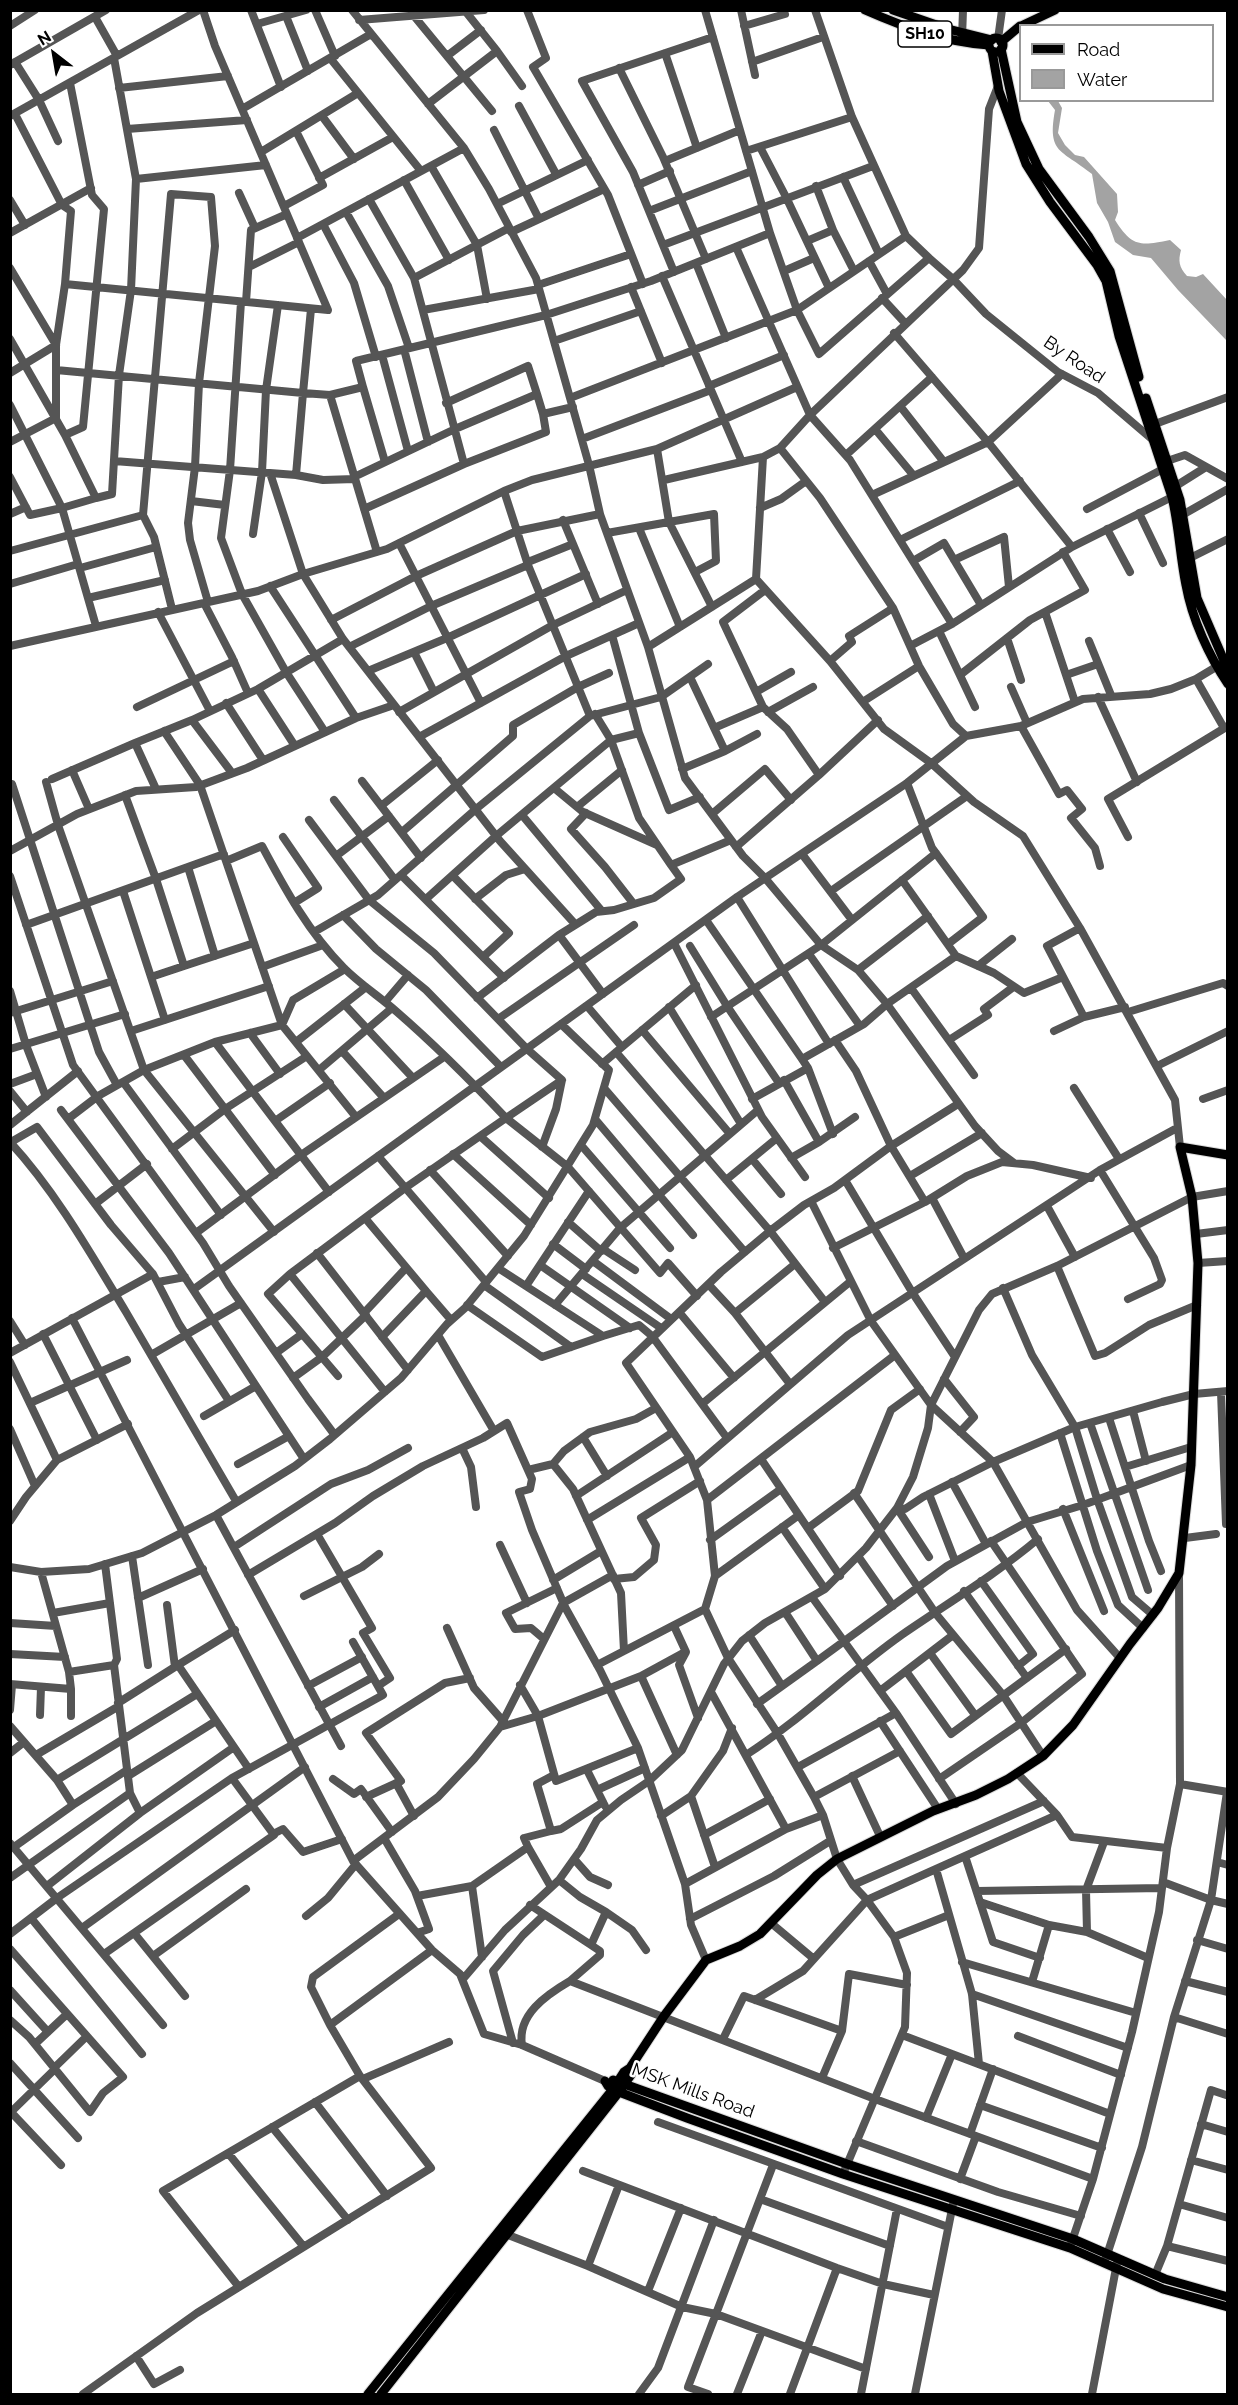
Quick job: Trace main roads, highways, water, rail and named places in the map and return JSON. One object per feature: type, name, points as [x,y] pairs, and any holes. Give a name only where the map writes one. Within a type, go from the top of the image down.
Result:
[{"type":"main road","name":"SH10","points":[[865,10],[900,26],[996,44]]},
{"type":"main road","name":"SH10","points":[[893,10],[912,14],[962,37]]},
{"type":"main road","points":[[1025,24],[1055,10]]},
{"type":"main road","points":[[996,44],[1019,27]]},
{"type":"main road","points":[[996,44],[998,86],[1013,134],[1031,174],[1097,265],[1106,281],[1119,336],[1153,440],[1165,465]]},
{"type":"main road","points":[[996,44],[1017,122],[1039,169],[1110,270],[1138,375],[1155,424],[1173,491],[1188,593],[1224,666]]},
{"type":"main road","points":[[1173,491],[1184,514],[1197,598],[1224,666],[1227,684]]},
{"type":"main road","points":[[381,2394],[503,2233],[631,2074],[630,2068],[664,2016],[706,1960],[740,1946],[760,1934],[817,1875],[837,1859],[938,1809],[976,1795],[1043,1756],[1073,1725],[1153,1615],[1179,1573],[1185,1538],[1191,1465],[1198,1263],[1192,1197],[1180,1147],[1227,1155]]},
{"type":"main road","name":"MSK Mills Road","points":[[605,2081],[607,2086],[619,2087],[954,2199],[1117,2262],[1227,2297]]},
{"type":"main road","name":"MSK Mills Road","points":[[619,2087],[843,2174],[951,2210],[1071,2244]]},
{"type":"main road","points":[[368,2394],[503,2233]]},
{"type":"main road","name":"MSK Mills Road","points":[[1117,2262],[1163,2289],[1227,2307]]},
{"type":"water","points":[[1049,102],[1059,102],[1062,108],[1058,133],[1065,145],[1075,155],[1084,157],[1117,194],[1118,212],[1115,220],[1121,229],[1132,240],[1138,242],[1151,243],[1170,240],[1181,250],[1180,264],[1187,276],[1196,277],[1203,274],[1227,300],[1227,341],[1151,258],[1133,255],[1115,242],[1108,222],[1097,203],[1092,174],[1059,149],[1055,143],[1053,124],[1055,110]]}]
